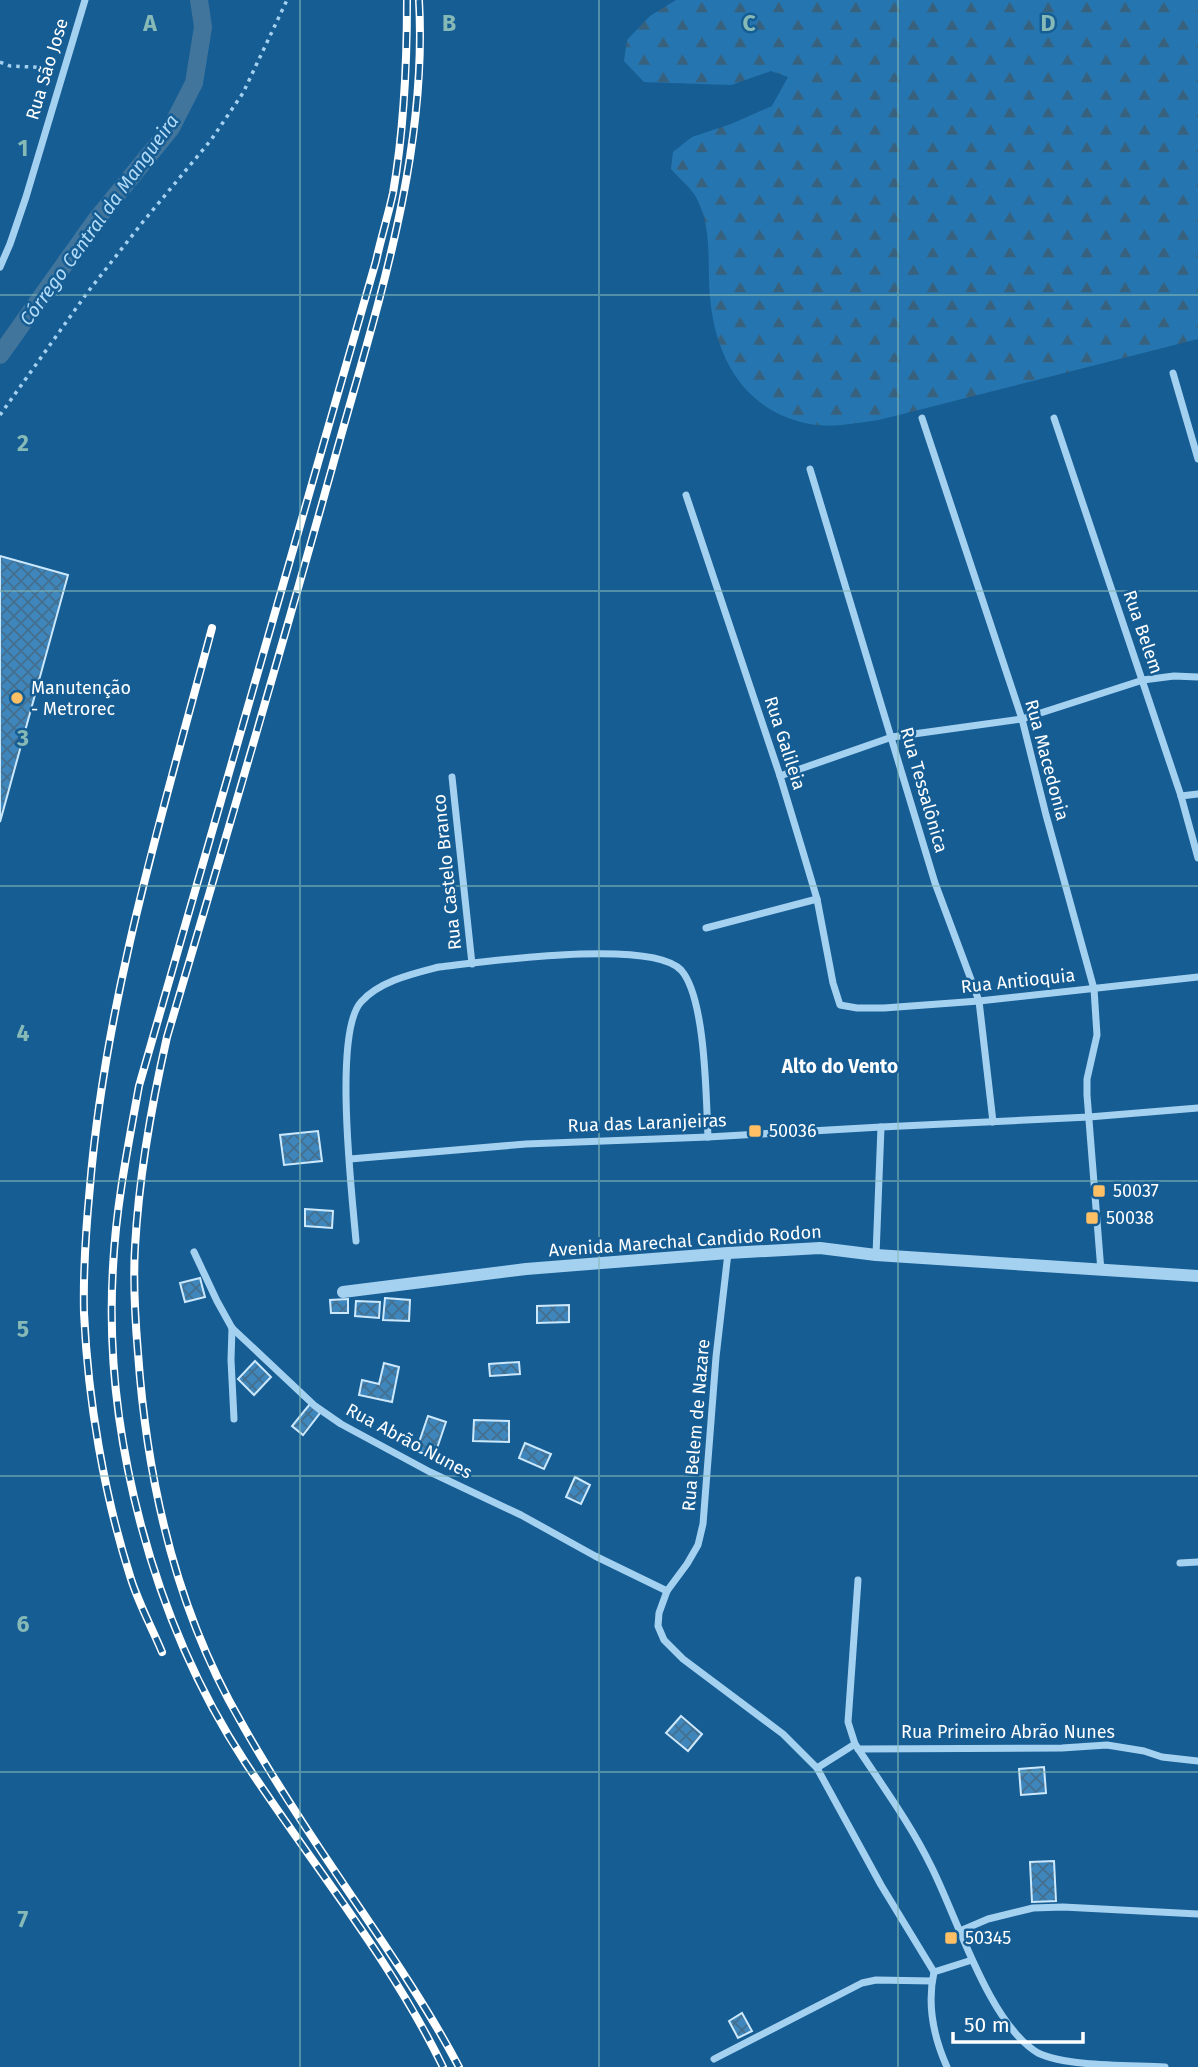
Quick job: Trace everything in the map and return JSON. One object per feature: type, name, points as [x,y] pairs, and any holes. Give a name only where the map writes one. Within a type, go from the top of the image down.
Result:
[{"type":"street","name":"Rua São Jose","points":[[0,267],[22,209],[85,0]]},
{"type":"street","points":[[1173,373],[1198,458]]},
{"type":"street","name":"Rua Macedonia","points":[[922,418],[1021,719],[1094,989],[1097,1035],[1087,1079],[1101,1271]]},
{"type":"street","name":"Rua Belem","points":[[1054,418],[1181,796],[1198,858]]},
{"type":"street","name":"Rua Tessalônica","points":[[810,469],[935,883],[979,1001],[993,1122]]},
{"type":"street","name":"Rua Galileia","points":[[686,495],[780,776],[817,899],[840,1006]]},
{"type":"street","points":[[780,776],[892,737],[1021,719],[1143,680],[1174,676],[1198,677]]},
{"type":"street","name":"Rua Castelo Branco","points":[[452,778],[472,964]]},
{"type":"street","points":[[1181,796],[1198,794]]},
{"type":"street","points":[[706,928],[817,899]]},
{"type":"street","name":"Rua Castelo Branco","points":[[350,1159],[346,1106],[348,1035],[353,1014],[361,1002],[373,992],[393,980],[439,967],[615,953],[666,960],[681,970],[692,992],[702,1037],[708,1137]]},
{"type":"street","name":"Rua Antioquia","points":[[840,1006],[884,1008],[979,1001],[1198,977]]},
{"type":"street","name":"Rua das Laranjeiras","points":[[350,1159],[539,1143],[708,1137],[1198,1111]]},
{"type":"street","points":[[876,1255],[881,1127]]},
{"type":"street","points":[[350,1159],[356,1241]]},
{"type":"street","name":"Avenida Marechal Candido Rodon","points":[[343,1292],[526,1269],[820,1248],[876,1255],[1198,1276]]},
{"type":"street","name":"Rua Abrão Nunes","points":[[194,1252],[232,1328],[315,1406],[341,1424],[430,1472],[521,1515],[595,1556],[667,1591]]},
{"type":"street","name":"Rua Belem de Nazare","points":[[667,1591],[698,1545],[703,1524],[716,1357],[728,1253]]},
{"type":"street","points":[[232,1328],[234,1419]]},
{"type":"street","points":[[1180,1563],[1198,1562]]},
{"type":"street","points":[[858,1580],[848,1722],[856,1746],[909,1827],[930,1865],[986,1988],[1006,2020],[1022,2041],[1040,2054],[1059,2061],[1089,2065],[1164,2067]]},
{"type":"street","points":[[667,1591],[659,1613],[658,1626],[664,1640],[683,1660],[783,1734],[817,1768],[881,1885],[934,1972],[932,2018],[947,2067]]},
{"type":"street","name":"Rua Primeiro Abrão Nunes","points":[[856,1746],[1062,1748],[1107,1745],[1162,1757],[1198,1761]]},
{"type":"street","points":[[817,1768],[856,1746]]},
{"type":"street","points":[[960,1931],[988,1919],[1033,1908],[1198,1914]]},
{"type":"street","points":[[934,1972],[972,1959]]},
{"type":"street","points":[[714,2059],[862,1983],[876,1980],[932,1981]]},
{"type":"path","points":[[0,415],[126,243],[211,140],[243,93],[287,0]]},
{"type":"path","points":[[0,62],[10,66],[64,69]]},
{"type":"green space","points":[[676,0],[1198,0],[1198,339],[879,420],[842,425],[814,425],[783,416],[765,406],[749,393],[736,377],[718,340],[710,297],[705,221],[696,197],[671,169],[673,152],[692,137],[772,106],[788,77],[771,71],[731,85],[644,82],[624,61],[627,40],[650,16]]},
{"type":"building","name":"Manutenção - Metrorec","points":[[0,556],[68,575],[0,822]]},
{"type":"building","points":[[318,1131],[322,1161],[284,1165],[280,1135]]},
{"type":"building","points":[[305,1209],[333,1211],[332,1228],[305,1226]]},
{"type":"building","points":[[200,1278],[205,1297],[185,1302],[180,1283]]},
{"type":"building","points":[[385,1298],[410,1300],[409,1321],[383,1320]]},
{"type":"building","points":[[348,1299],[348,1313],[331,1313],[330,1300]]},
{"type":"building","points":[[356,1301],[380,1302],[379,1318],[355,1316]]},
{"type":"building","points":[[569,1305],[569,1322],[537,1323],[537,1306]]},
{"type":"building","points":[[255,1361],[271,1377],[254,1395],[238,1379]]},
{"type":"building","points":[[519,1362],[520,1374],[490,1376],[489,1364]]},
{"type":"building","points":[[384,1363],[399,1367],[392,1402],[359,1395],[362,1380],[379,1384]]},
{"type":"building","points":[[310,1404],[320,1413],[303,1435],[292,1426]]},
{"type":"building","points":[[428,1416],[446,1422],[434,1457],[416,1451]]},
{"type":"building","points":[[474,1420],[509,1421],[509,1442],[473,1441]]},
{"type":"building","points":[[525,1443],[551,1454],[544,1469],[519,1458]]},
{"type":"building","points":[[575,1477],[590,1485],[581,1504],[566,1497]]},
{"type":"building","points":[[681,1716],[702,1734],[688,1751],[666,1733]]},
{"type":"building","points":[[1044,1767],[1046,1793],[1021,1795],[1019,1769]]},
{"type":"building","points":[[1054,1861],[1056,1901],[1032,1902],[1030,1862]]},
{"type":"building","points":[[742,2013],[752,2031],[738,2038],[729,2021]]},
{"type":"waterway","name":"Córrego Central da Mangueira","points":[[0,355],[96,220],[171,128],[194,83],[203,27],[199,0]]},
{"type":"railway","points":[[407,0],[404,97],[393,193],[376,261],[139,1086],[117,1221],[112,1330],[116,1395],[126,1460],[160,1588],[184,1649],[245,1762],[374,1949],[443,2067]]},
{"type":"railway","points":[[419,0],[420,60],[415,120],[395,237],[292,610],[167,1037],[143,1168],[134,1287],[142,1401],[157,1496],[182,1590],[199,1635],[218,1679],[263,1761],[416,1993],[459,2067]]},
{"type":"railway","points":[[162,1652],[131,1579],[105,1481],[86,1346],[85,1249],[98,1115],[123,974],[156,835],[212,628]]},
{"type":"place","name":"Manutenção - Metrorec","points":[[17,698]]},
{"type":"place","name":"50036","points":[[755,1131]]},
{"type":"place","name":"50037","points":[[1099,1191]]},
{"type":"place","name":"50038","points":[[1092,1218]]},
{"type":"place","name":"50345","points":[[951,1938]]},
{"type":"district","name":"Alto do Vento","points":[[840,1066]]}]
